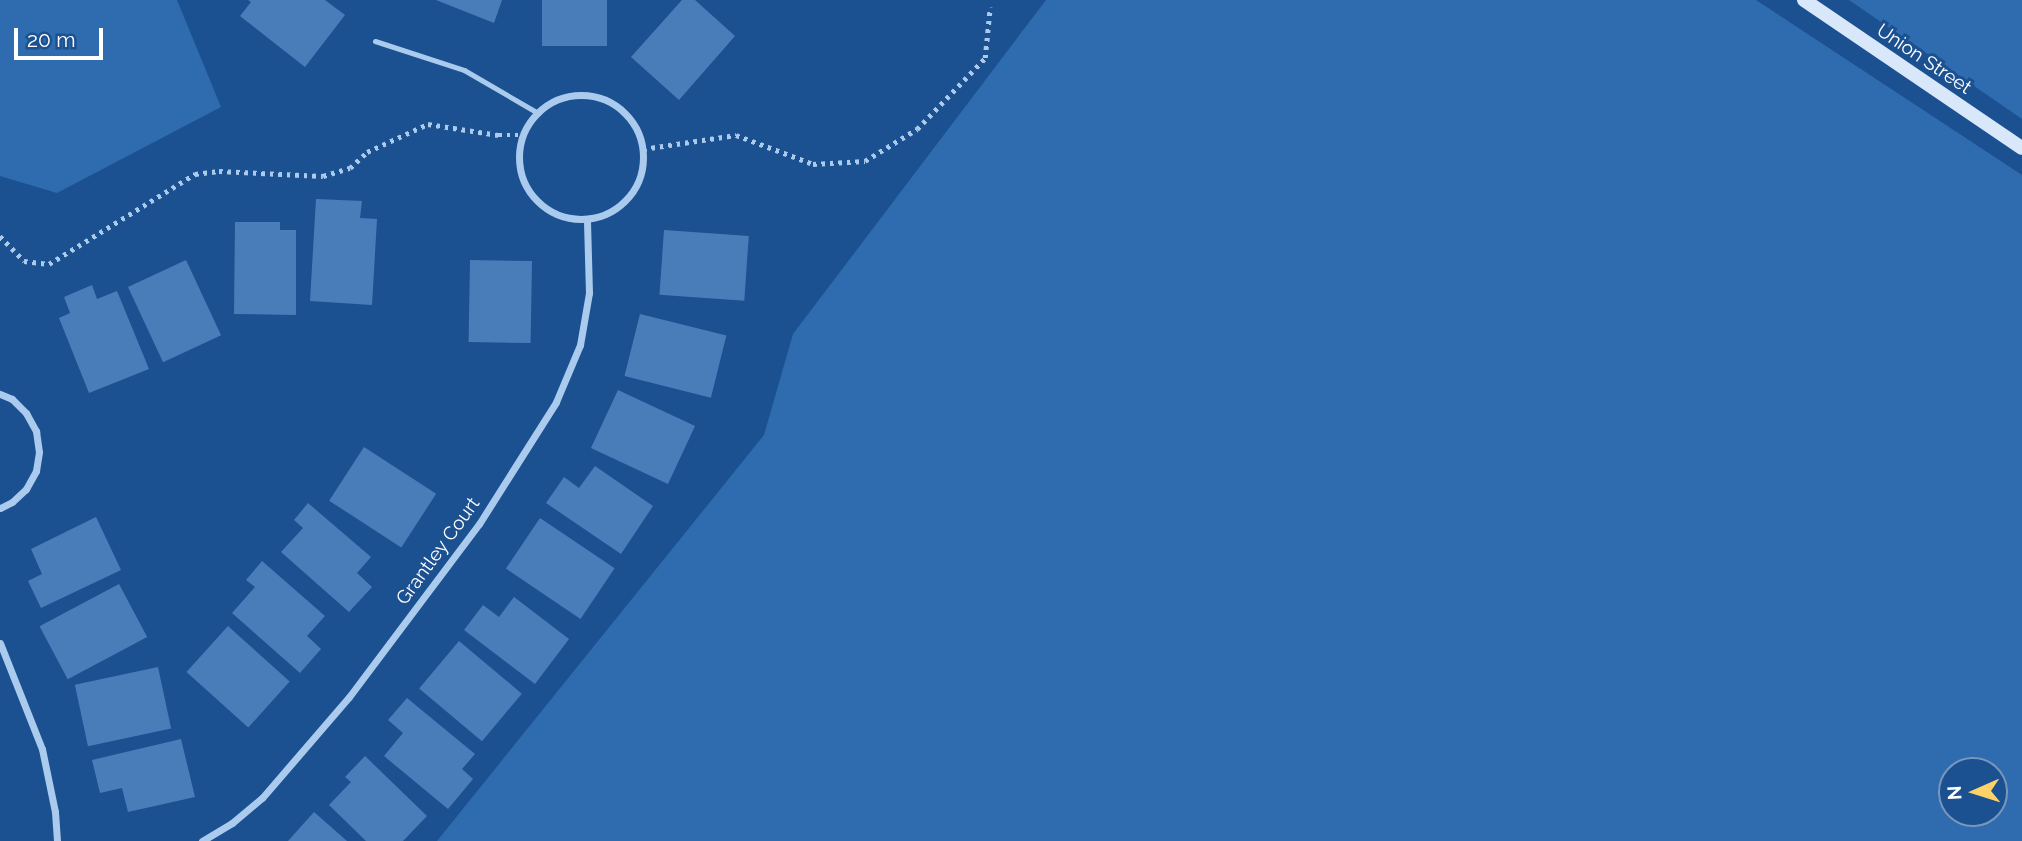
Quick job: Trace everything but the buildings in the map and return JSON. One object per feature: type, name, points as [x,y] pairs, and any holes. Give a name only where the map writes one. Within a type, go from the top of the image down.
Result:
[{"type":"street","name":"Union Street","points":[[1804,0],[2022,149]]},
{"type":"street","points":[[573,96],[602,99],[626,114],[638,131],[643,149],[643,169],[636,188],[623,204],[606,215],[587,220],[566,218],[547,209],[532,195],[522,176],[519,156],[524,135],[538,113],[555,101],[573,96]]},
{"type":"street","name":"Grantley Court","points":[[202,841],[232,823],[262,798],[349,697],[479,524],[556,402],[580,345],[589,293],[587,220]]},
{"type":"street","points":[[0,394],[12,399],[26,413],[36,431],[39,452],[36,471],[26,489],[12,502],[0,508]]},
{"type":"street","points":[[0,643],[42,749],[55,812],[57,841]]},
{"type":"lane","points":[[375,41],[464,70],[538,113]]},
{"type":"path","points":[[643,149],[736,135],[813,164],[865,161],[917,129],[985,58],[990,7]]},
{"type":"path","points":[[0,236],[24,261],[49,264],[195,174],[219,171],[323,176],[350,168],[368,152],[428,124],[498,135],[524,135]]},
{"type":"shaded area","points":[[0,0],[177,0],[221,107],[57,193],[0,176]]},
{"type":"shaded area","points":[[1046,0],[1756,0],[2022,175],[2022,841],[437,841],[764,435],[793,334]]},
{"type":"shaded area","points":[[1849,0],[2022,0],[2022,119]]}]
